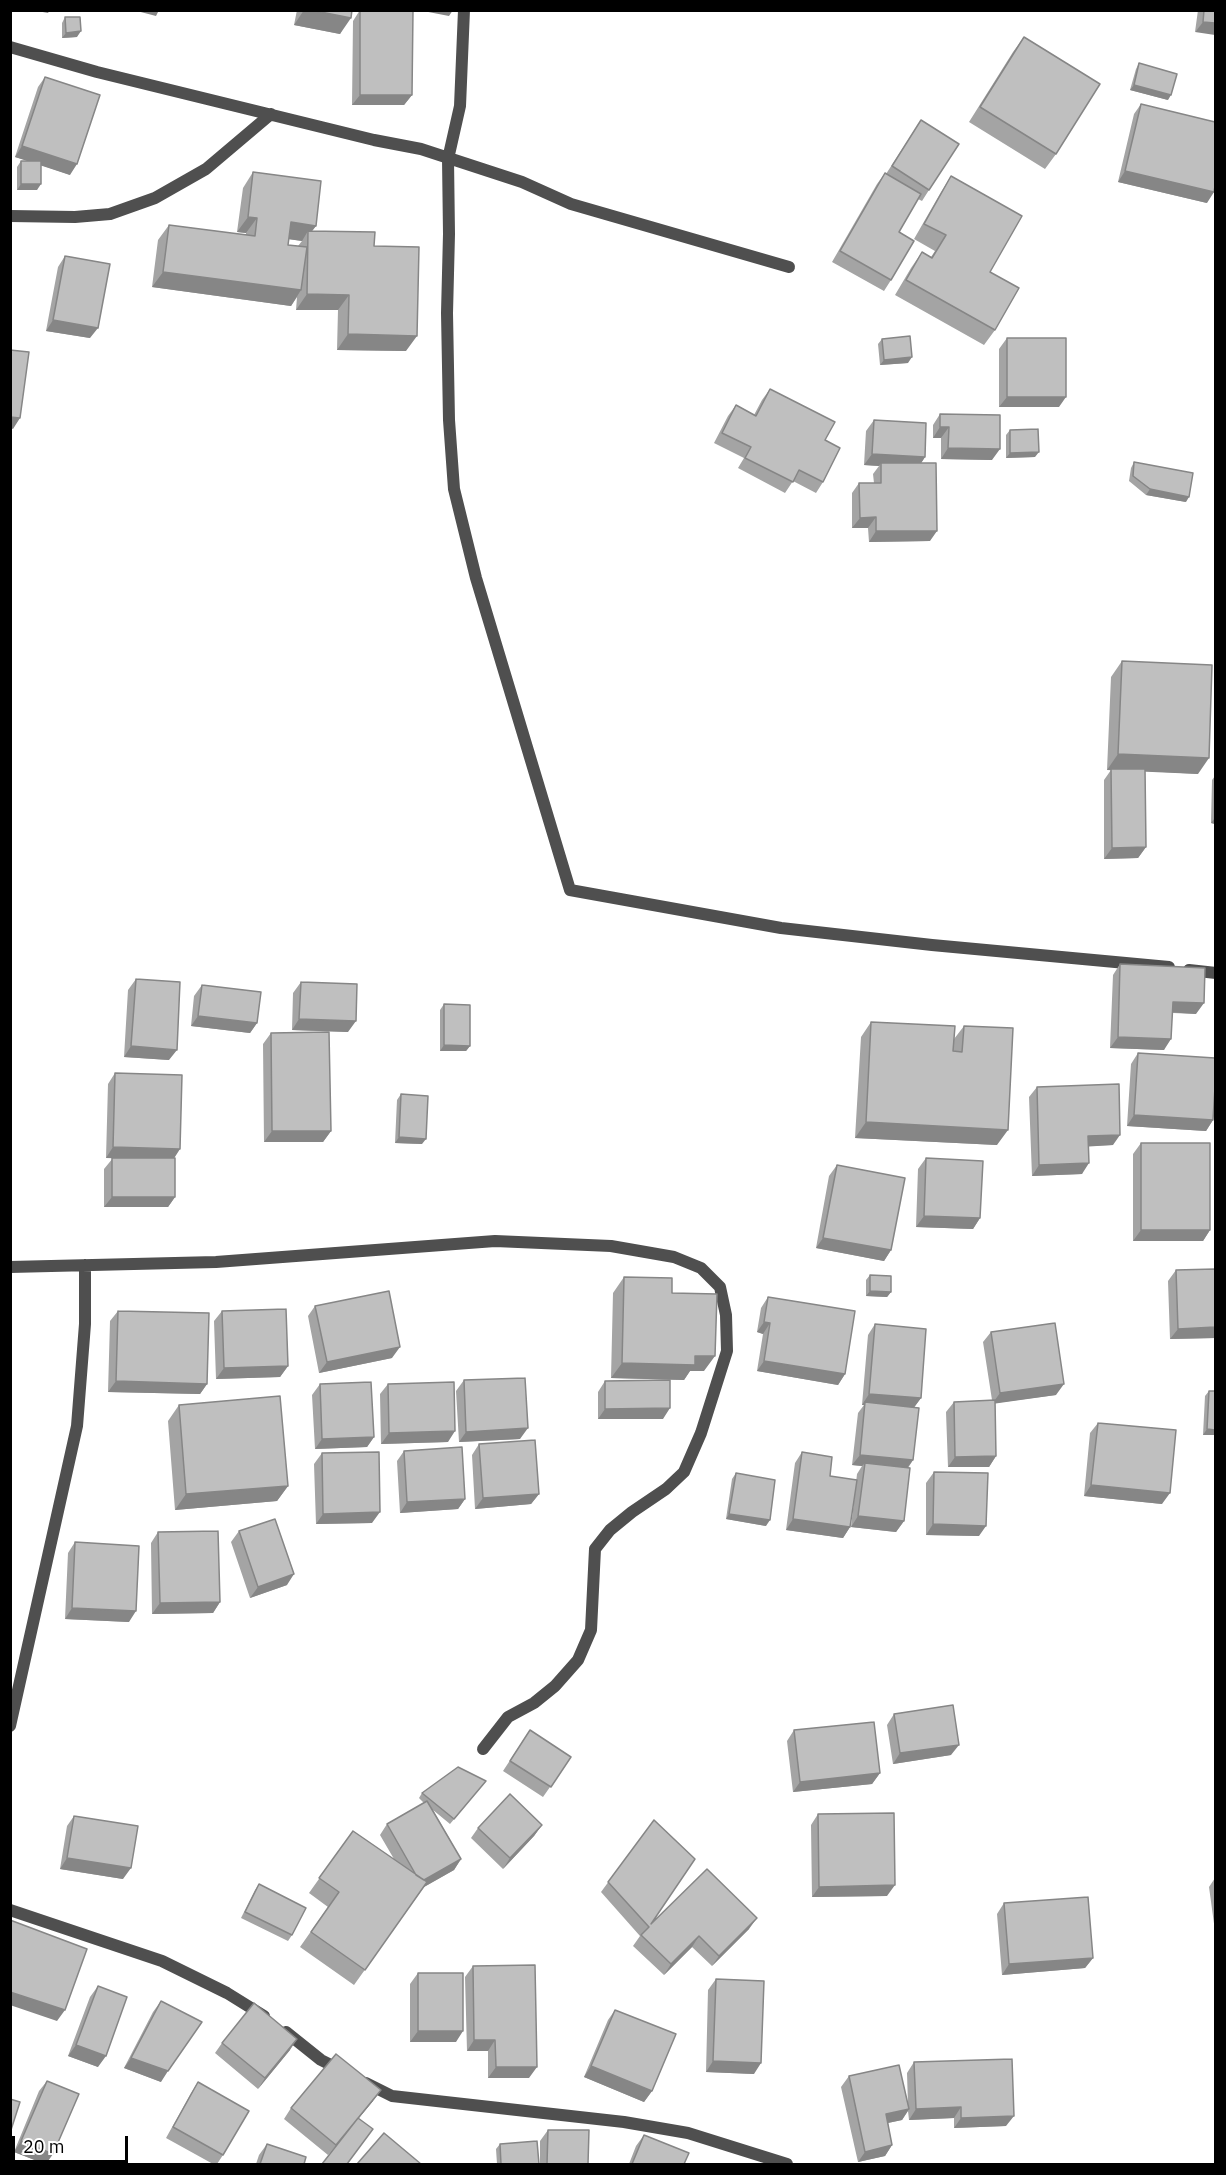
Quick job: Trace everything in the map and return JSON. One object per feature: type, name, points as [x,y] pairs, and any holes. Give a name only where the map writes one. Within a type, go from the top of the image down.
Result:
[{"type":"street","points":[[464,10],[460,106],[448,159],[447,313],[449,420],[454,489],[476,578],[570,890],[781,928],[1215,973]]},
{"type":"street","points":[[10,46],[98,72],[374,140],[421,149],[522,182],[571,204],[789,267]]},
{"type":"street","points":[[10,216],[75,217],[110,214],[155,198],[206,169],[272,114]]},
{"type":"street","points":[[10,1268],[227,1262],[495,1241],[611,1246],[674,1257],[701,1268],[720,1287],[726,1315],[727,1351],[701,1433],[684,1472],[666,1489],[610,1530],[595,1549],[591,1630],[578,1660],[555,1686],[534,1703],[508,1717],[483,1749]]},
{"type":"street","points":[[10,1726],[77,1426],[85,1324],[85,1265]]},
{"type":"street","points":[[10,1910],[162,1961],[227,1993],[275,2024],[321,2060],[392,2096],[624,2122],[688,2133],[787,2164]]},
{"type":"building","points":[[311,10],[352,10],[351,18]]},
{"type":"building","points":[[360,10],[413,11],[412,95],[360,95]]},
{"type":"building","points":[[1204,10],[1215,10],[1215,23],[1203,22]]},
{"type":"building","points":[[65,17],[80,17],[81,31],[66,33]]},
{"type":"building","points":[[1024,37],[1100,84],[1056,154],[980,107]]},
{"type":"building","points":[[1139,63],[1177,74],[1171,95],[1134,85]]},
{"type":"building","points":[[45,77],[100,95],[77,164],[22,146]]},
{"type":"building","points":[[1141,104],[1215,122],[1214,192],[1125,171]]},
{"type":"building","points":[[921,120],[959,144],[929,190],[892,166]]},
{"type":"building","points":[[21,161],[41,161],[41,184],[21,184]]},
{"type":"building","points":[[253,172],[321,181],[316,226],[291,222],[288,245],[307,247],[301,290],[163,272],[169,225],[255,236],[257,218],[248,217]]},
{"type":"building","points":[[885,173],[921,194],[899,232],[914,241],[891,280],[840,251]]},
{"type":"building","points":[[951,176],[1022,216],[990,272],[1019,288],[995,330],[906,280],[922,252],[932,258],[946,235],[924,224]]},
{"type":"building","points":[[308,231],[375,232],[374,246],[419,247],[417,336],[348,334],[349,295],[307,294]]},
{"type":"building","points":[[65,256],[110,264],[98,328],[53,320]]},
{"type":"building","points":[[910,336],[912,357],[884,360],[882,339]]},
{"type":"building","points":[[1007,338],[1066,338],[1066,397],[1007,397]]},
{"type":"building","points":[[10,350],[29,352],[20,418],[10,417]]},
{"type":"building","points":[[770,389],[835,422],[825,440],[840,448],[823,482],[799,470],[793,482],[745,458],[751,447],[722,433],[736,405],[756,416]]},
{"type":"building","points":[[940,414],[1000,415],[1000,449],[948,448],[949,427],[940,427]]},
{"type":"building","points":[[874,420],[926,423],[925,457],[872,454]]},
{"type":"building","points":[[1038,429],[1039,452],[1010,453],[1010,430]]},
{"type":"building","points":[[1134,462],[1193,473],[1189,497],[1150,489],[1133,476]]},
{"type":"building","points":[[881,463],[936,463],[937,531],[876,531],[876,517],[860,518],[859,483],[881,483]]},
{"type":"building","points":[[1122,661],[1212,665],[1209,758],[1118,754]]},
{"type":"building","points":[[1111,769],[1145,769],[1146,847],[1112,848]]},
{"type":"building","points":[[1120,964],[1205,968],[1204,1003],[1173,1002],[1171,1039],[1118,1037]]},
{"type":"building","points":[[136,979],[180,982],[177,1050],[131,1046]]},
{"type":"building","points":[[301,982],[357,984],[356,1021],[299,1019]]},
{"type":"building","points":[[202,985],[261,992],[257,1023],[198,1016]]},
{"type":"building","points":[[444,1004],[470,1005],[470,1046],[444,1045]]},
{"type":"building","points":[[871,1022],[955,1026],[953,1051],[962,1052],[964,1026],[1013,1028],[1008,1130],[866,1122]]},
{"type":"building","points":[[329,1032],[331,1131],[272,1131],[271,1033]]},
{"type":"building","points":[[1138,1053],[1215,1058],[1213,1120],[1134,1115]]},
{"type":"building","points":[[115,1073],[182,1075],[180,1149],[113,1147]]},
{"type":"building","points":[[1119,1084],[1120,1135],[1088,1136],[1089,1163],[1039,1165],[1037,1087]]},
{"type":"building","points":[[401,1094],[428,1096],[426,1139],[399,1137]]},
{"type":"building","points":[[1141,1143],[1210,1143],[1210,1230],[1141,1230]]},
{"type":"building","points":[[112,1158],[175,1158],[175,1197],[112,1197]]},
{"type":"building","points":[[926,1158],[983,1161],[980,1218],[924,1216]]},
{"type":"building","points":[[837,1165],[905,1178],[891,1250],[823,1238]]},
{"type":"building","points":[[1215,1269],[1215,1327],[1178,1329],[1176,1270]]},
{"type":"building","points":[[870,1275],[891,1276],[891,1292],[870,1291]]},
{"type":"building","points":[[624,1277],[672,1278],[672,1293],[717,1294],[715,1356],[695,1356],[695,1365],[622,1363]]},
{"type":"building","points":[[389,1291],[400,1347],[327,1362],[315,1306]]},
{"type":"building","points":[[768,1297],[855,1311],[845,1374],[764,1361],[770,1323],[764,1322]]},
{"type":"building","points":[[286,1309],[288,1366],[224,1368],[222,1311]]},
{"type":"building","points":[[118,1311],[209,1313],[207,1384],[116,1381]]},
{"type":"building","points":[[1055,1323],[1064,1384],[1000,1393],[991,1332]]},
{"type":"building","points":[[875,1324],[926,1329],[921,1398],[869,1394]]},
{"type":"building","points":[[525,1378],[528,1428],[466,1432],[464,1380]]},
{"type":"building","points":[[670,1380],[670,1408],[605,1409],[605,1381]]},
{"type":"building","points":[[371,1382],[374,1437],[322,1439],[320,1384]]},
{"type":"building","points":[[454,1382],[455,1431],[389,1433],[388,1384]]},
{"type":"building","points":[[1209,1391],[1215,1391],[1215,1430],[1207,1429]]},
{"type":"building","points":[[280,1396],[288,1486],[186,1494],[179,1405]]},
{"type":"building","points":[[995,1400],[996,1456],[955,1457],[954,1402]]},
{"type":"building","points":[[865,1402],[919,1408],[913,1460],[860,1455]]},
{"type":"building","points":[[1098,1423],[1176,1430],[1170,1493],[1091,1485]]},
{"type":"building","points":[[535,1440],[539,1494],[483,1498],[479,1444]]},
{"type":"building","points":[[462,1447],[465,1499],[407,1502],[404,1451]]},
{"type":"building","points":[[379,1452],[380,1512],[323,1514],[322,1453]]},
{"type":"building","points":[[802,1452],[832,1457],[830,1476],[857,1480],[850,1527],[793,1519]]},
{"type":"building","points":[[865,1463],[910,1468],[904,1521],[858,1516]]},
{"type":"building","points":[[934,1472],[988,1473],[986,1526],[933,1524]]},
{"type":"building","points":[[736,1473],[775,1480],[770,1520],[729,1514]]},
{"type":"building","points":[[275,1519],[294,1574],[258,1587],[239,1531]]},
{"type":"building","points":[[218,1531],[220,1602],[160,1603],[158,1532]]},
{"type":"building","points":[[75,1542],[139,1546],[136,1611],[72,1608]]},
{"type":"building","points":[[953,1705],[959,1745],[900,1753],[894,1714]]},
{"type":"building","points":[[874,1722],[880,1773],[800,1782],[794,1730]]},
{"type":"building","points":[[530,1730],[571,1757],[551,1787],[510,1761]]},
{"type":"building","points":[[458,1767],[486,1781],[454,1819],[422,1793]]},
{"type":"building","points":[[510,1794],[542,1825],[510,1858],[478,1828]]},
{"type":"building","points":[[427,1801],[461,1859],[424,1880],[416,1875],[387,1824]]},
{"type":"building","points":[[894,1813],[895,1885],[819,1887],[818,1814]]},
{"type":"building","points":[[74,1816],[138,1826],[131,1868],[67,1858]]},
{"type":"building","points":[[654,1820],[695,1859],[651,1924],[707,1869],[757,1918],[719,1956],[699,1936],[671,1964],[641,1935],[649,1927],[608,1882]]},
{"type":"building","points":[[353,1831],[427,1882],[365,1970],[311,1932],[339,1892],[319,1878]]},
{"type":"building","points":[[259,1884],[306,1908],[292,1935],[245,1912]]},
{"type":"building","points":[[1088,1897],[1093,1958],[1009,1964],[1004,1903]]},
{"type":"building","points":[[10,1920],[87,1949],[65,2010],[10,1992]]},
{"type":"building","points":[[535,1965],[537,2067],[496,2067],[495,2040],[474,2040],[473,1966]]},
{"type":"building","points":[[418,1973],[463,1973],[463,2031],[418,2031]]},
{"type":"building","points":[[716,1979],[764,1981],[761,2063],[713,2061]]},
{"type":"building","points":[[98,1986],[127,1997],[106,2056],[76,2045]]},
{"type":"building","points":[[161,2001],[202,2022],[168,2071],[131,2058]]},
{"type":"building","points":[[254,2003],[297,2039],[265,2078],[222,2043]]},
{"type":"building","points":[[615,2010],[676,2034],[652,2091],[591,2066]]},
{"type":"building","points":[[336,2054],[381,2090],[336,2145],[291,2108]]},
{"type":"building","points":[[1012,2059],[1014,2116],[961,2118],[961,2107],[916,2109],[914,2062]]},
{"type":"building","points":[[899,2065],[909,2109],[886,2114],[892,2145],[865,2152],[849,2076]]},
{"type":"building","points":[[47,2081],[79,2094],[53,2154],[21,2141]]},
{"type":"building","points":[[198,2082],[249,2111],[223,2155],[173,2127]]},
{"type":"building","points":[[10,2099],[20,2102],[10,2133]]},
{"type":"building","points":[[358,2118],[373,2129],[347,2164],[322,2164]]},
{"type":"building","points":[[548,2130],[589,2130],[588,2164],[547,2164]]},
{"type":"building","points":[[384,2133],[421,2164],[357,2164]]},
{"type":"building","points":[[644,2135],[689,2153],[684,2164],[632,2164]]},
{"type":"building","points":[[537,2141],[539,2164],[501,2164],[500,2144]]},
{"type":"building","points":[[267,2144],[306,2157],[304,2164],[260,2164]]}]
